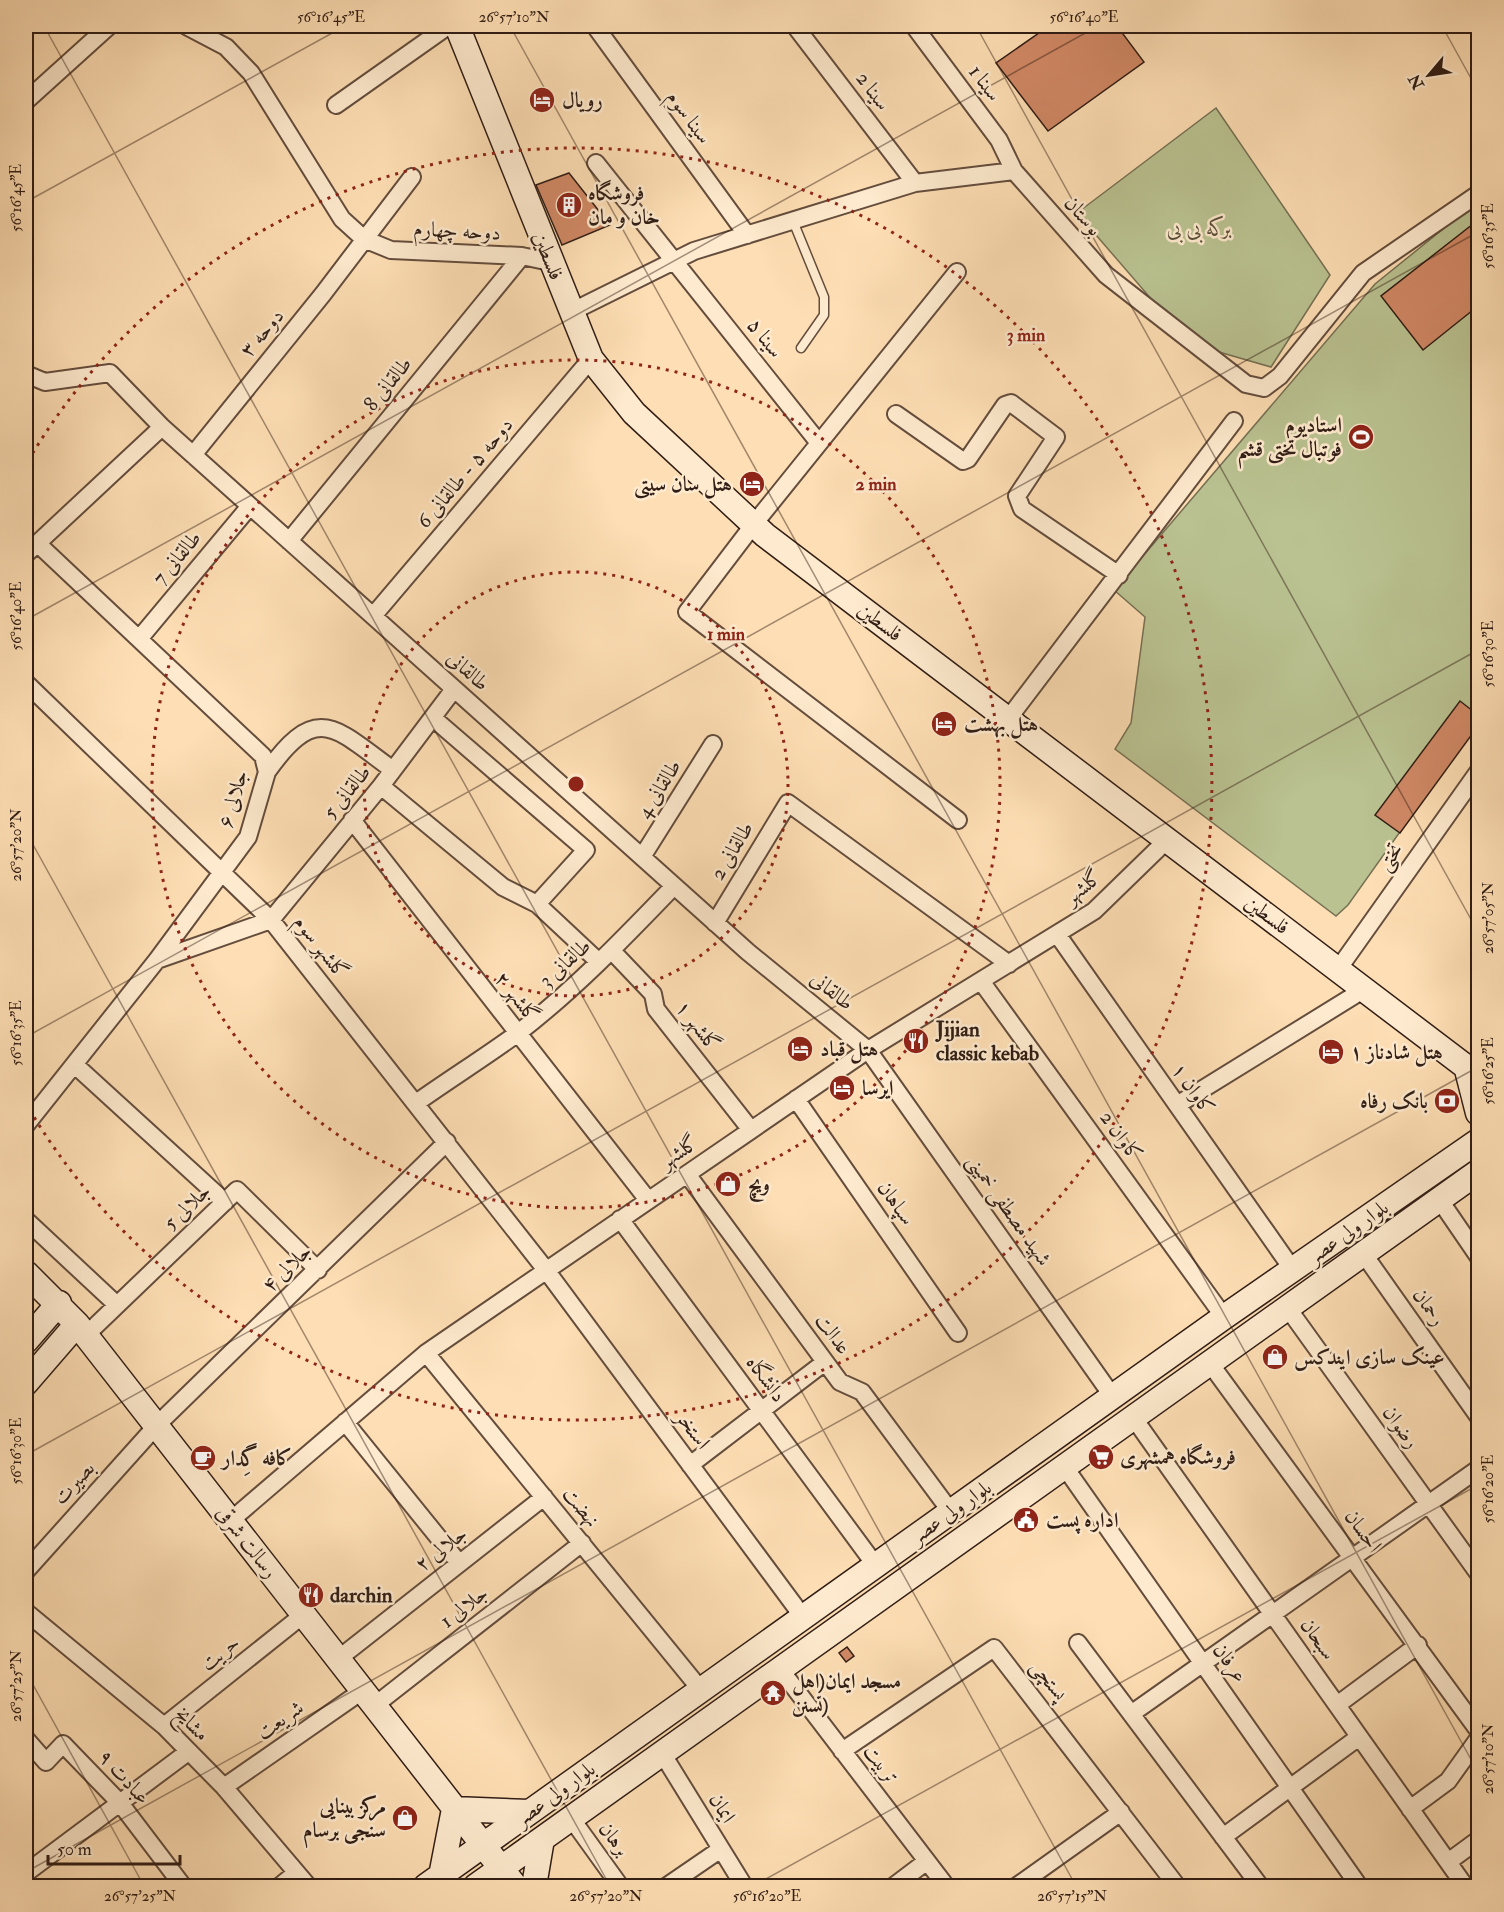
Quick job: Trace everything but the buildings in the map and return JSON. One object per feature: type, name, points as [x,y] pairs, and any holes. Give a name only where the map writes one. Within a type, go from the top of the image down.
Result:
[{"type":"main road","name":"فلسطین","points":[[457,26],[550,262],[591,359],[634,413],[754,524],[1167,840],[1339,968],[1363,990],[1474,1070]]},
{"type":"main road","points":[[1474,1070],[1479,1113]]},
{"type":"main road","name":"بلوار ولی عصر","points":[[433,1881],[1478,1136]]},
{"type":"main road","name":"بلوار ولی عصر","points":[[476,1887],[507,1878],[542,1839],[1479,1172]]},
{"type":"main road","name":"رسالت شرقی","points":[[26,1273],[59,1303],[81,1329],[507,1878]]},
{"type":"main road","points":[[26,1341],[59,1303]]},
{"type":"main road","points":[[26,1383],[81,1329]]},
{"type":"main road","points":[[433,1881],[454,1809],[529,1812]]},
{"type":"main road","points":[[534,1887],[542,1839]]},
{"type":"street","points":[[26,101],[109,26]]},
{"type":"street","points":[[186,26],[226,47],[251,74],[342,219],[364,239]]},
{"type":"street","points":[[336,105],[448,26]]},
{"type":"street","name":"سینا سوم","points":[[595,26],[747,235]]},
{"type":"street","name":"سینا 2","points":[[795,26],[915,183]]},
{"type":"street","name":"سینا 1","points":[[914,26],[999,140],[1014,171]]},
{"type":"street","name":"سینا ۵","points":[[596,163],[819,443]]},
{"type":"street","points":[[571,312],[694,251],[915,183],[1014,171]]},
{"type":"street","name":"بوستان","points":[[1014,171],[1106,275],[1245,384],[1264,388],[1280,376],[1363,273],[1479,194]]},
{"type":"street","name":"دوحه ۳","points":[[193,455],[323,294],[412,177]]},
{"type":"street","name":"دوحه چهارم","points":[[364,239],[391,250],[522,256],[550,262]]},
{"type":"street","name":"طالقانی 8","points":[[289,541],[522,256]]},
{"type":"street","points":[[957,272],[754,524],[687,612],[958,820]]},
{"type":"street","name":"دوحه ۵ - طالقانی 6","points":[[373,616],[591,359]]},
{"type":"street","name":"طالقانی","points":[[26,375],[45,382],[110,373],[162,427],[715,923],[868,1050]]},
{"type":"street","points":[[896,414],[963,461],[968,459],[1007,403],[1019,409],[1056,437],[1017,496],[1017,502],[1022,509],[1119,575]]},
{"type":"street","points":[[1008,719],[1234,422]]},
{"type":"street","points":[[31,549],[162,427]]},
{"type":"street","name":"طالقانی 7","points":[[139,639],[250,506]]},
{"type":"street","name":"جلالی ۶","points":[[26,1125],[157,960],[248,837],[267,772],[263,756],[139,639],[31,549]]},
{"type":"street","name":"گلشهر سوم","points":[[26,683],[271,920],[546,1270]]},
{"type":"street","name":"طالقانی 5","points":[[271,920],[381,786],[454,689]]},
{"type":"street","points":[[433,718],[586,850],[537,904]]},
{"type":"street","points":[[267,772],[282,751],[299,734],[314,727],[330,727],[393,770]]},
{"type":"street","name":"طالقانی 4","points":[[642,857],[714,744]]},
{"type":"street","name":"تختی","points":[[1339,968],[1479,772]]},
{"type":"street","name":"گلشهر ۱","points":[[381,786],[503,887],[537,904],[653,994],[656,1009],[751,1130]]},
{"type":"street","name":"طالقانی 2","points":[[715,923],[788,803],[1009,964]]},
{"type":"street","name":"گلشهر ۲","points":[[352,820],[648,1200]]},
{"type":"street","name":"گلشهر","points":[[230,1521],[426,1353],[868,1050],[1094,911],[1167,840]]},
{"type":"street","name":"طالقانی 3","points":[[416,1103],[517,1033],[605,956],[674,886]]},
{"type":"street","points":[[157,960],[271,920]]},
{"type":"street","name":"کاوان ۱","points":[[1057,934],[1293,1269]]},
{"type":"street","name":"کاوان 2","points":[[981,981],[1224,1317]]},
{"type":"street","points":[[1177,1106],[1363,990]]},
{"type":"street","name":"شهید مصطفی خمینی","points":[[868,1050],[1113,1397]]},
{"type":"street","points":[[75,1065],[225,1202]]},
{"type":"street","name":"سپاهان","points":[[796,1099],[958,1333]]},
{"type":"street","name":"جلالی ۴","points":[[156,1425],[318,1270],[447,1142]]},
{"type":"street","name":"عدالت","points":[[687,1174],[840,1382],[862,1392],[951,1512]]},
{"type":"street","name":"جلالی 5","points":[[81,1329],[117,1305],[237,1190],[318,1270]]},
{"type":"street","points":[[1439,1199],[1479,1256]]},
{"type":"street","name":"دانشگاه","points":[[620,1219],[876,1566]]},
{"type":"street","points":[[26,1220],[117,1305]]},
{"type":"street","name":"رحمان","points":[[1363,1253],[1479,1416]]},
{"type":"street","name":"استخر","points":[[546,1270],[803,1617]]},
{"type":"street","name":"رضوان","points":[[1287,1307],[1479,1573]]},
{"type":"street","name":"نهضت","points":[[426,1353],[701,1690]]},
{"type":"street","points":[[690,1465],[825,1362]]},
{"type":"street","name":"احسان","points":[[1209,1362],[1479,1730]]},
{"type":"street","name":"سبحان","points":[[1133,1417],[1466,1887]]},
{"type":"street","points":[[345,1422],[459,1563]]},
{"type":"street","name":"بصیرت","points":[[26,1571],[156,1425]]},
{"type":"street","name":"عرفان","points":[[1064,1466],[1359,1887]]},
{"type":"street","points":[[1131,1714],[1479,1469]]},
{"type":"street","name":"جلالی ۲","points":[[338,1659],[544,1497]]},
{"type":"street","name":"جلالی 1","points":[[368,1698],[582,1543]]},
{"type":"street","name":"مشایخ","points":[[26,1612],[164,1726],[224,1787],[308,1887]]},
{"type":"street","name":"حریت","points":[[164,1726],[303,1615]]},
{"type":"street","points":[[1078,1643],[1260,1887]]},
{"type":"street","points":[[1337,1705],[1418,1645]]},
{"type":"street","name":"پستچی","points":[[842,1751],[994,1648],[1177,1887]]},
{"type":"street","name":"تربیت","points":[[780,1669],[946,1887]]},
{"type":"street","name":"شریعت","points":[[224,1787],[368,1698]]},
{"type":"street","points":[[1223,1837],[1359,1737]]},
{"type":"street","name":"عبادت ۹","points":[[26,1739],[46,1762],[63,1744],[120,1803],[183,1887]]},
{"type":"street","points":[[1410,1809],[1448,1781],[1479,1739]]},
{"type":"street","points":[[26,1874],[188,1752]]},
{"type":"street","name":"ایمان","points":[[662,1753],[744,1887]]},
{"type":"street","points":[[1017,1887],[1121,1812]]},
{"type":"street","name":"برهان","points":[[571,1818],[620,1887]]},
{"type":"street","points":[[1448,1862],[1479,1840]]},
{"type":"street","points":[[667,1887],[721,1849]]},
{"type":"street","points":[[894,1887],[927,1862]]},
{"type":"street","points":[[280,1887],[296,1873]]},
{"type":"lane","points":[[793,221],[824,297],[824,315],[801,348]]},
{"type":"green space","name":"برکه بی بی","points":[[1216,108],[1330,275],[1271,367],[1219,352],[1153,301],[1077,213]]},
{"type":"green space","name":"استادیوم فوتبال تختی قشم","points":[[1474,204],[1478,211],[1478,722],[1348,905],[1336,916],[1115,749],[1131,723],[1145,617],[1114,590],[1375,284]]},
{"type":"place","name":"رویال","points":[[542,100]]},
{"type":"place","name":"فروشگاه خان و مان","points":[[569,205]]},
{"type":"place","name":"استادیوم فوتبال تختی قشم","points":[[1361,437]]},
{"type":"place","name":"هتل سان سیتی","points":[[752,484]]},
{"type":"place","name":"هتل بهشت","points":[[944,724]]},
{"type":"place","name":"Jijian classic kebab","points":[[916,1041]]},
{"type":"place","name":"هتل قباد","points":[[800,1049]]},
{"type":"place","name":"هتل شادناز ۱","points":[[1331,1052]]},
{"type":"place","name":"ایرسا","points":[[842,1088]]},
{"type":"place","name":"بانک رفاه","points":[[1447,1101]]},
{"type":"place","name":"ویچ","points":[[728,1184]]},
{"type":"place","name":"عینک سازی ایندکس","points":[[1275,1357]]},
{"type":"place","name":"فروشگاه همشهری","points":[[1101,1457]]},
{"type":"place","name":"کافه گِدار","points":[[203,1458]]},
{"type":"place","name":"اداره پست","points":[[1026,1520]]},
{"type":"place","name":"darchin","points":[[311,1595]]},
{"type":"place","name":"مسجد ایمان(اهل تسنن)","points":[[773,1693]]},
{"type":"place","name":"مرکز بینایی سنجی برسام","points":[[405,1818]]}]
